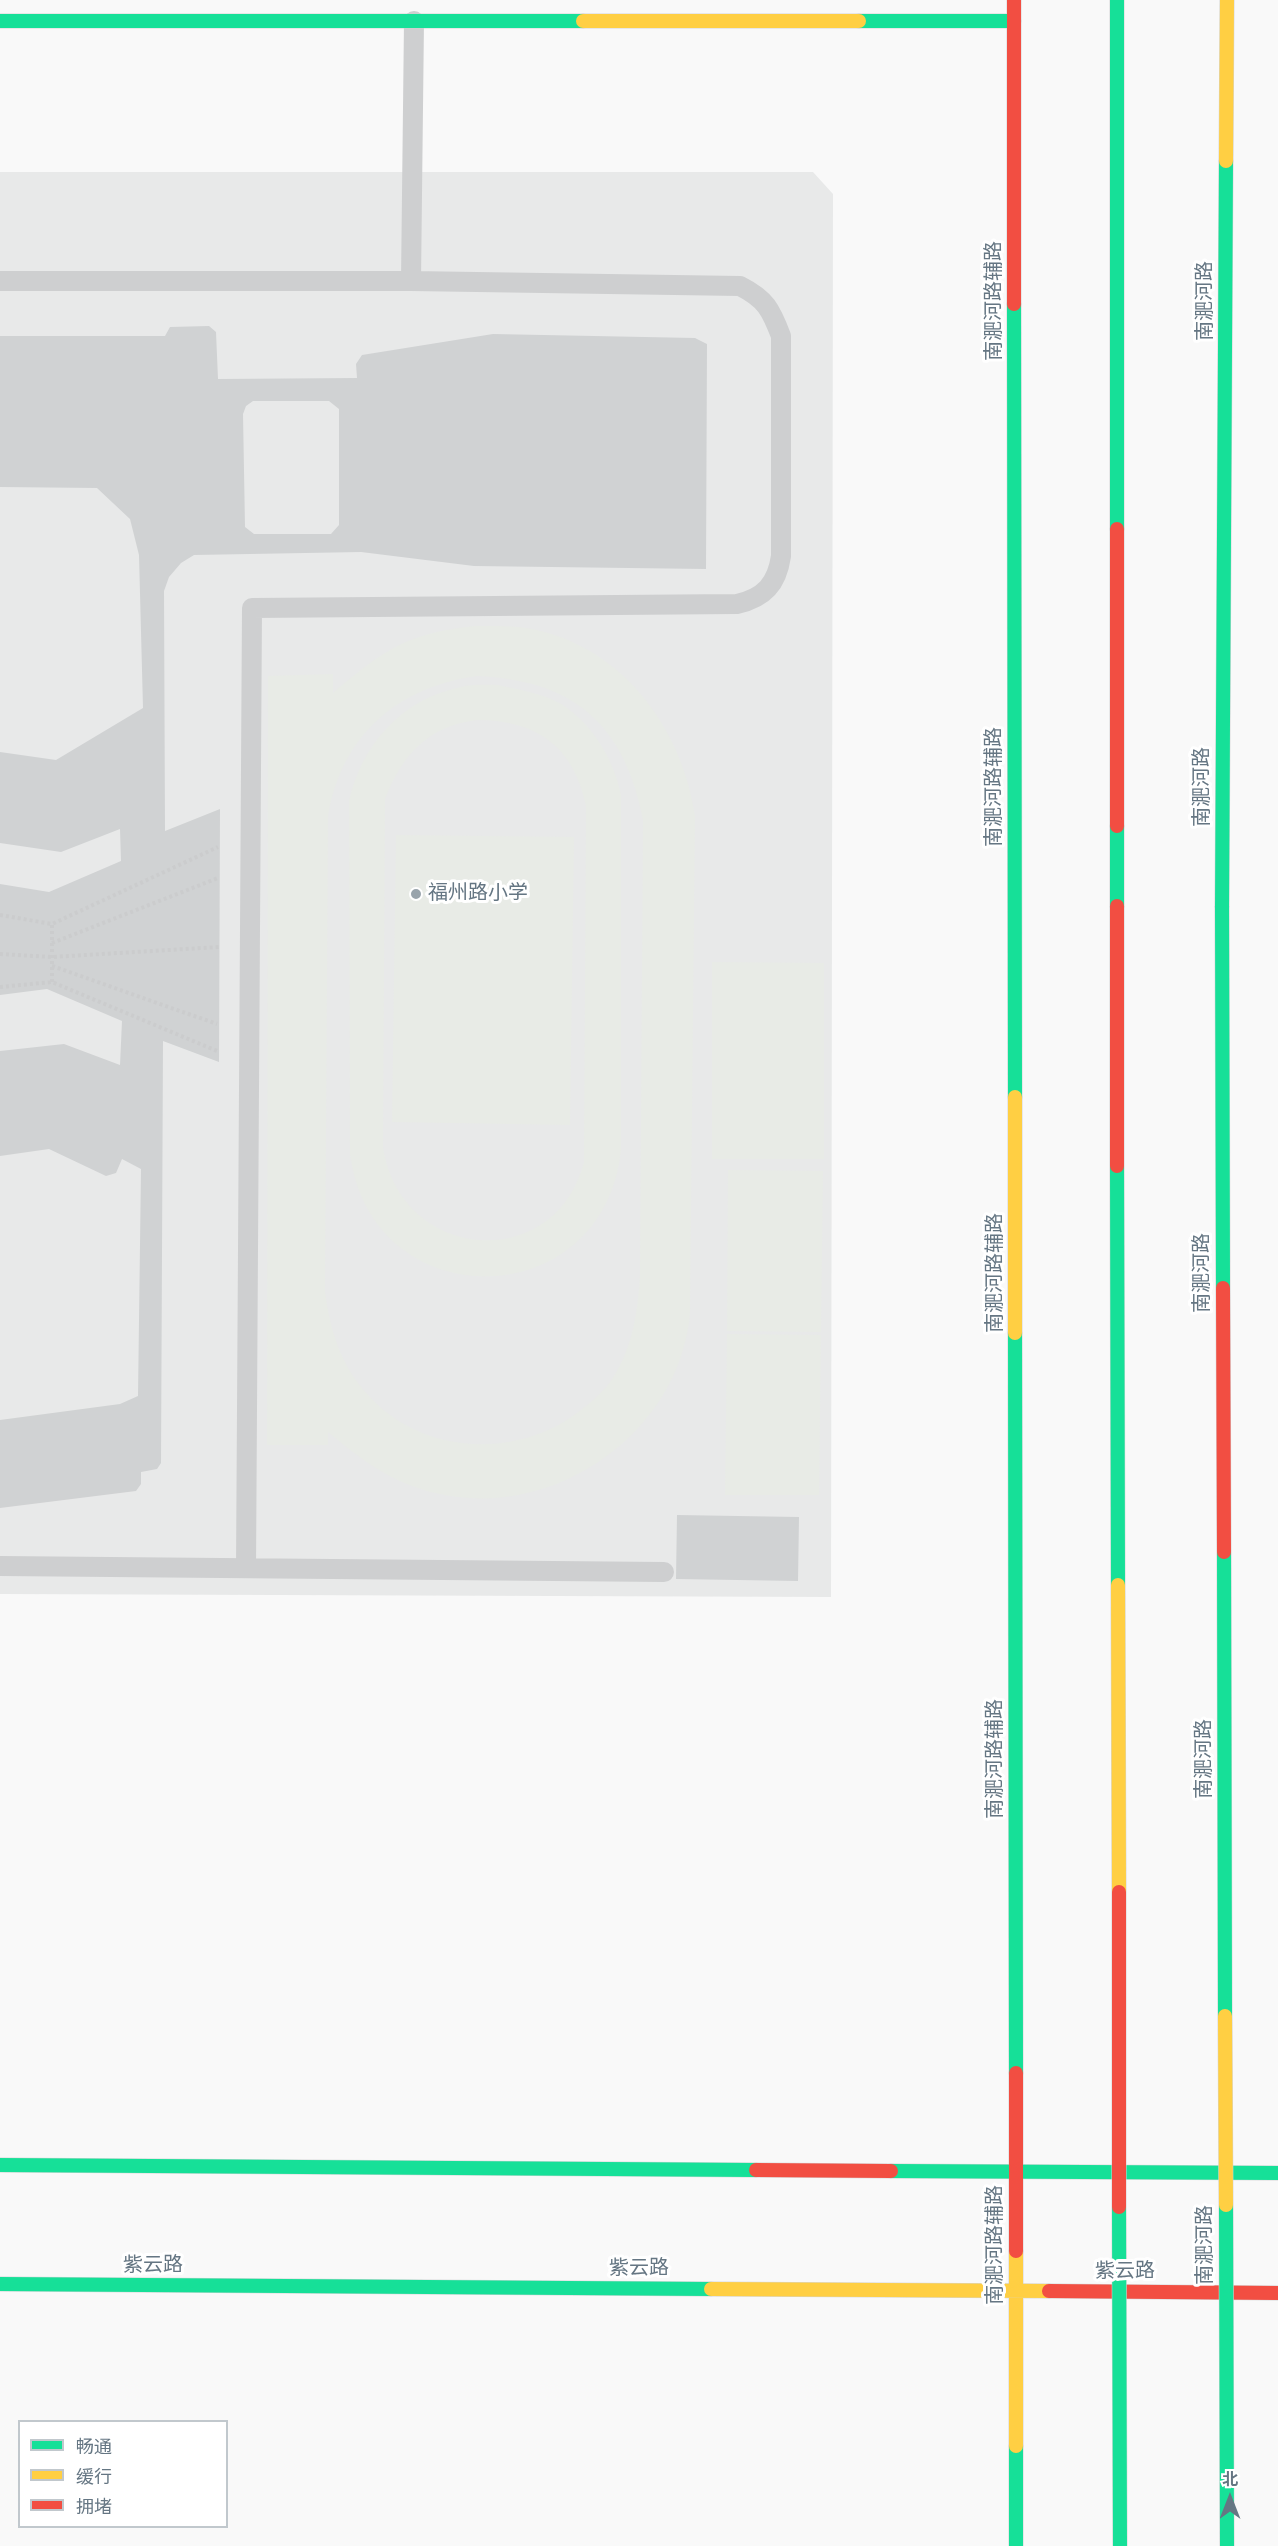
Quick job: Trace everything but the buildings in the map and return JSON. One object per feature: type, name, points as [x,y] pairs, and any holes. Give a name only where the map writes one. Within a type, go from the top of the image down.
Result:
[{"type":"main road","name":"南淝河路辅路","points":[[1014,0],[1016,2546]]},
{"type":"main road","points":[[1117,0],[1120,2546]]},
{"type":"main road","name":"南淝河路","points":[[1227,0],[1222,906],[1227,2546]]},
{"type":"main road","points":[[0,21],[1014,21]]},
{"type":"main road","points":[[0,2165],[1278,2173]]},
{"type":"main road","name":"紫云路","points":[[0,2284],[1278,2293]]},
{"type":"lane","points":[[411,281],[414,21]]},
{"type":"lane","points":[[0,281],[411,281],[740,286],[760,296],[773,314],[782,336],[782,556],[780,567],[770,588],[758,598],[737,604],[252,608],[246,1568]]},
{"type":"lane","points":[[0,1566],[664,1572]]},
{"type":"path","points":[[0,915],[52,924],[219,846]]},
{"type":"path","points":[[52,943],[219,877]]},
{"type":"path","points":[[52,924],[52,982]]},
{"type":"path","points":[[0,954],[52,957],[219,947]]},
{"type":"path","points":[[52,966],[219,1024]]},
{"type":"path","points":[[0,987],[52,982],[219,1052]]},
{"type":"shaded area","name":"福州路小学","points":[[0,172],[813,172],[833,194],[831,1597],[0,1594]]},
{"type":"shaded area","points":[[475,626],[512,626],[530,629],[577,644],[604,660],[648,703],[665,728],[689,786],[695,816],[690,1312],[683,1351],[667,1388],[645,1420],[617,1448],[584,1471],[548,1487],[509,1496],[469,1498],[428,1491],[392,1477],[360,1457],[328,1432],[328,1445],[267,1445],[268,676],[333,674],[333,693],[367,665],[398,646],[431,633]],"holes":[[[477,676],[511,679],[541,687],[567,698],[590,714],[608,734],[623,758],[635,787],[643,820],[640,1274],[636,1315],[630,1341],[620,1366],[598,1396],[557,1426],[530,1437],[502,1443],[473,1444],[444,1440],[417,1431],[392,1417],[370,1397],[351,1373],[338,1348],[330,1320],[325,1291],[328,817],[335,788],[346,762],[360,740],[377,720],[398,704],[422,691],[448,682]]]},
{"type":"shaded area","points":[[498,685],[546,697],[572,712],[592,732],[600,744],[618,782],[621,795],[621,1149],[606,1204],[575,1244],[534,1268],[488,1276],[441,1269],[399,1247],[367,1208],[350,1154],[349,801],[355,780],[375,743],[403,713],[440,693],[466,686]],"holes":[[[477,720],[518,725],[550,741],[572,768],[586,806],[584,1162],[568,1199],[543,1224],[512,1237],[479,1240],[446,1232],[418,1214],[395,1185],[383,1147],[385,799],[409,756],[431,736],[460,723]]]},
{"type":"shaded area","points":[[396,835],[574,837],[570,1125],[392,1122]]},
{"type":"shaded area","points":[[712,962],[824,963],[824,1159],[712,1159]]},
{"type":"shaded area","points":[[728,1170],[823,1171],[821,1332],[727,1331]]},
{"type":"shaded area","points":[[727,1334],[821,1335],[819,1495],[725,1495]]},
{"type":"traffic: fast","points":[[1117,0],[1117,529]]},
{"type":"traffic: fast","points":[[0,21],[583,21]]},
{"type":"traffic: fast","points":[[859,21],[1014,21]]},
{"type":"traffic: fast","points":[[1222,906],[1226,161]]},
{"type":"traffic: fast","points":[[1014,304],[1015,1097]]},
{"type":"traffic: fast","points":[[1117,826],[1117,906]]},
{"type":"traffic: fast","points":[[1222,906],[1223,1288]]},
{"type":"traffic: fast","points":[[1117,1166],[1118,1585]]},
{"type":"traffic: fast","points":[[1015,1333],[1016,2073]]},
{"type":"traffic: fast","points":[[1224,1552],[1225,2016]]},
{"type":"traffic: fast","points":[[0,2165],[756,2170]]},
{"type":"traffic: fast","points":[[891,2171],[1278,2173]]},
{"type":"traffic: fast","points":[[1226,2205],[1227,2546]]},
{"type":"traffic: fast","points":[[1119,2207],[1120,2546]]},
{"type":"traffic: fast","points":[[0,2284],[711,2289]]},
{"type":"traffic: fast","points":[[1016,2446],[1016,2546]]},
{"type":"traffic: slow","points":[[1226,161],[1227,0]]},
{"type":"traffic: slow","points":[[583,21],[859,21]]},
{"type":"traffic: slow","points":[[1015,1097],[1015,1333]]},
{"type":"traffic: slow","points":[[1118,1585],[1119,1892]]},
{"type":"traffic: slow","points":[[1225,2016],[1226,2205]]},
{"type":"traffic: slow","points":[[1016,2251],[1016,2446]]},
{"type":"traffic: slow","points":[[711,2289],[1049,2291]]},
{"type":"traffic: jam","points":[[1014,0],[1014,304]]},
{"type":"traffic: jam","points":[[1117,529],[1117,826]]},
{"type":"traffic: jam","points":[[1117,906],[1117,1166]]},
{"type":"traffic: jam","points":[[1223,1288],[1224,1552]]},
{"type":"traffic: jam","points":[[1119,1892],[1119,2207]]},
{"type":"traffic: jam","points":[[1016,2073],[1016,2251]]},
{"type":"traffic: jam","points":[[756,2170],[891,2171]]},
{"type":"traffic: jam","points":[[1049,2291],[1278,2293]]},
{"type":"place","name":"福州路小学","points":[[416,894]]}]
